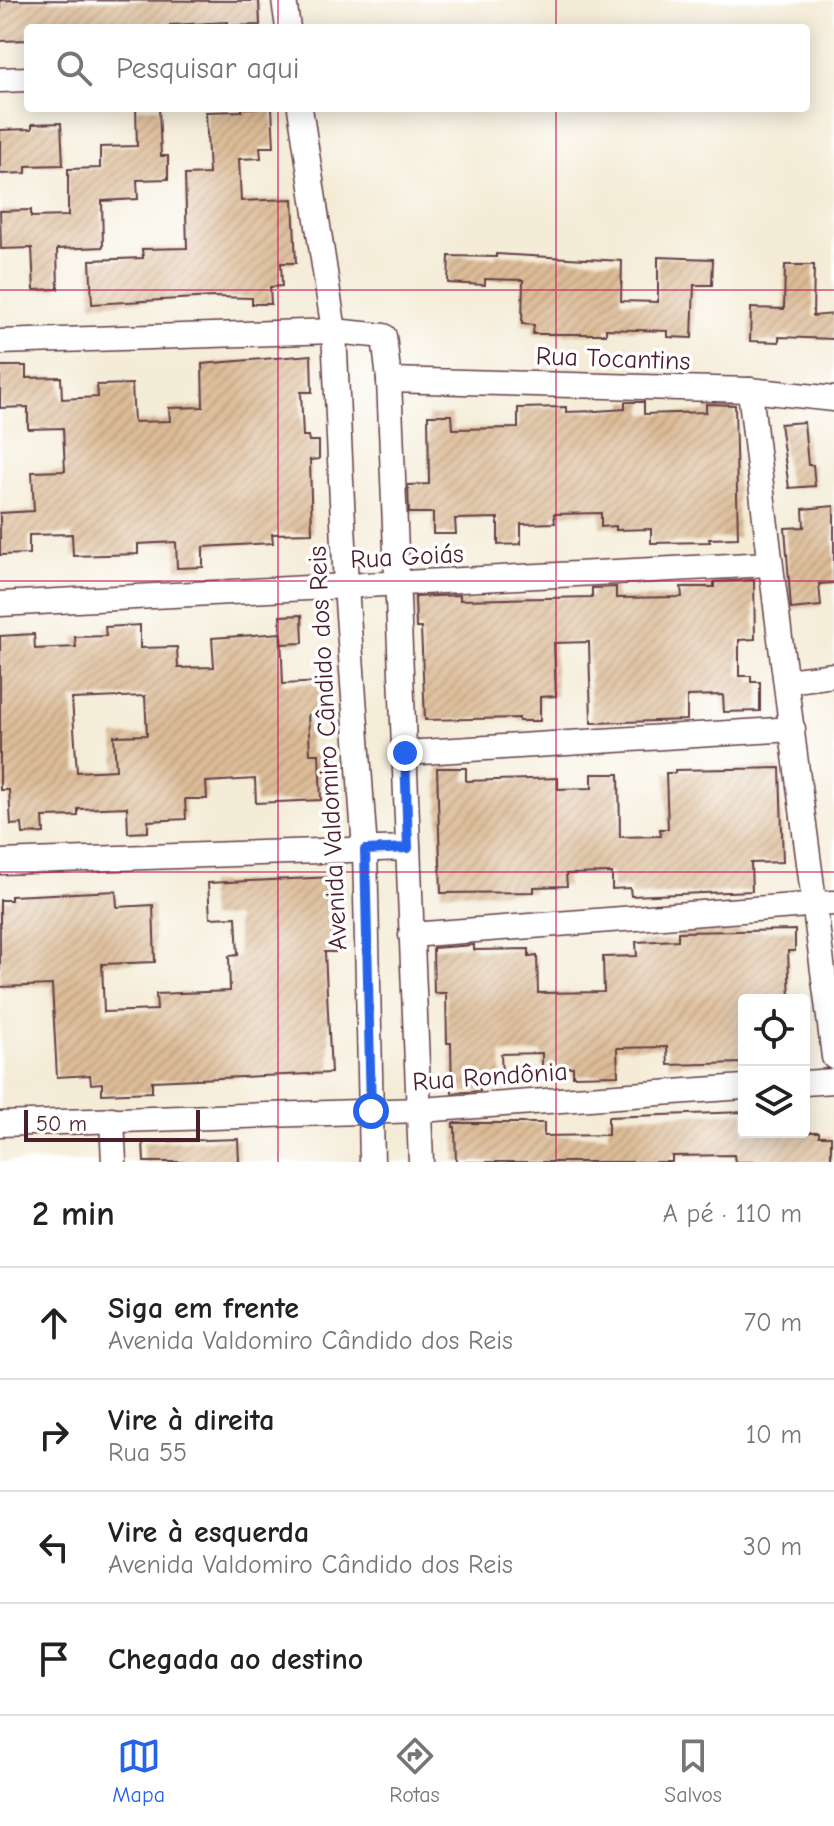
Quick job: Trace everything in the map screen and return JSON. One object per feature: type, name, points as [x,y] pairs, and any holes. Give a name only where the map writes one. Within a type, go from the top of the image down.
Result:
[{"type":"street","points":[[284,0],[287,24]]},
{"type":"street","points":[[0,80],[24,79]]},
{"type":"street","name":"Avenida Valdomiro Cândido dos Reis","points":[[301,112],[334,331],[346,587],[365,850],[372,1162]]},
{"type":"street","points":[[0,342],[334,331],[384,336],[389,380],[421,1162]]},
{"type":"street","name":"Rua Tocantins","points":[[389,380],[750,390],[834,399]]},
{"type":"street","points":[[750,390],[769,564],[793,729],[824,904],[834,1057]]},
{"type":"street","name":"Rua Goiás","points":[[0,604],[769,564]]},
{"type":"street","points":[[787,681],[834,675]]},
{"type":"street","points":[[405,753],[793,729]]},
{"type":"street","points":[[0,862],[408,848]]},
{"type":"street","points":[[411,935],[824,904]]},
{"type":"street","points":[[810,1083],[834,1081]]},
{"type":"street","name":"Rua Rondônia","points":[[0,1124],[420,1110],[738,1087]]},
{"type":"street","points":[[112,1119],[114,1162]]},
{"type":"building","points":[[0,0],[259,1],[260,24],[24,24],[24,40],[0,41]]},
{"type":"building","points":[[136,112],[159,112],[161,156],[168,156],[168,179],[137,180],[138,199],[102,201],[103,247],[57,249],[58,289],[34,290],[32,248],[1,249],[0,211],[31,210],[31,217],[68,216],[68,169],[100,168],[100,147],[137,146]]},
{"type":"building","points":[[206,112],[272,112],[274,147],[260,147],[261,158],[239,159],[241,201],[293,199],[296,263],[281,263],[282,286],[270,287],[271,304],[252,304],[252,298],[214,297],[92,304],[90,260],[143,258],[142,249],[187,248],[185,175],[209,174]]},
{"type":"building","points":[[61,123],[63,165],[26,166],[26,173],[0,174],[0,130],[32,129],[32,124]]},
{"type":"building","points":[[496,254],[622,261],[621,301],[658,302],[658,257],[713,259],[712,285],[694,285],[692,338],[668,337],[668,331],[606,329],[606,334],[533,334],[534,325],[522,324],[523,280],[485,279],[485,285],[448,283],[449,256],[496,257]]},
{"type":"building","points":[[785,265],[814,265],[813,316],[834,314],[834,339],[779,337],[779,342],[750,341],[751,308],[784,309]]},
{"type":"building","points":[[311,355],[312,392],[301,392],[303,436],[308,436],[309,441],[319,441],[319,459],[310,460],[312,533],[272,534],[273,543],[203,547],[203,567],[177,568],[176,542],[138,544],[138,554],[73,556],[72,534],[29,535],[29,554],[0,555],[0,513],[34,511],[32,472],[65,471],[63,428],[28,429],[28,407],[0,408],[0,366],[26,366],[26,378],[61,377],[62,399],[98,397],[97,385],[132,384],[134,422],[170,421],[169,408],[203,407],[202,364]]},
{"type":"building","points":[[625,402],[644,402],[644,414],[706,412],[706,404],[735,405],[738,538],[651,543],[651,529],[601,527],[601,513],[554,514],[555,523],[521,524],[521,544],[498,545],[498,518],[455,519],[456,534],[433,534],[433,513],[409,513],[408,485],[429,484],[428,415],[452,415],[453,429],[518,428],[518,408],[566,407],[566,412],[596,411],[625,409]]},
{"type":"building","points":[[804,422],[808,465],[813,465],[815,486],[789,488],[780,424]]},
{"type":"building","points":[[834,506],[834,583],[819,584],[821,606],[791,609],[785,528],[804,527],[803,509]]},
{"type":"building","points":[[754,580],[755,639],[739,640],[739,676],[751,676],[751,682],[760,682],[760,711],[724,712],[723,695],[687,696],[687,720],[591,723],[589,642],[554,643],[556,696],[540,697],[540,721],[519,721],[519,718],[425,720],[421,628],[416,628],[415,597],[460,595],[460,600],[592,597],[592,588],[616,587],[616,598],[682,597],[681,587],[714,587],[714,582]]},
{"type":"building","points":[[302,615],[303,643],[281,644],[280,616]]},
{"type":"building","points":[[140,625],[140,648],[177,647],[178,668],[214,667],[212,638],[281,633],[283,684],[323,682],[325,714],[308,715],[310,754],[319,754],[321,800],[256,803],[255,779],[206,782],[207,799],[185,799],[186,819],[148,821],[148,832],[128,833],[127,807],[78,809],[78,816],[43,817],[44,833],[23,834],[22,824],[11,825],[9,790],[0,790],[0,636],[34,634],[35,649],[76,647],[75,637],[106,636],[105,627]],"holes":[[[145,696],[147,735],[114,736],[116,770],[77,772],[72,699]]]},
{"type":"building","points":[[437,768],[466,768],[466,781],[558,778],[558,789],[592,788],[592,774],[619,774],[620,837],[661,836],[660,829],[668,829],[666,773],[675,773],[675,770],[780,768],[783,862],[751,863],[752,891],[631,896],[630,888],[612,889],[612,873],[566,874],[567,886],[534,887],[534,892],[441,893]]},
{"type":"building","points":[[333,877],[336,952],[325,952],[331,1073],[152,1081],[152,1092],[102,1094],[102,1083],[91,1084],[90,1075],[57,1077],[52,985],[0,987],[0,900],[11,900],[11,896],[116,891],[117,907],[153,905],[155,962],[102,964],[104,1012],[157,1010],[156,994],[230,991],[229,956],[238,955],[236,917],[210,918],[208,883]]},
{"type":"building","points":[[795,930],[795,951],[788,951],[790,994],[738,994],[738,1063],[668,1065],[667,1047],[617,1048],[618,1075],[573,1076],[573,1067],[542,1067],[542,1053],[501,1054],[502,1076],[479,1077],[480,1091],[452,1093],[446,993],[434,993],[433,948],[474,945],[474,950],[529,949],[529,957],[537,956],[538,993],[604,992],[603,957],[637,956],[636,942],[678,940],[678,932]]},
{"type":"building","points":[[738,1112],[738,1138],[810,1138],[810,1132],[831,1136],[831,1162],[735,1162],[734,1155],[672,1156],[672,1162],[456,1162],[453,1123],[544,1123],[544,1136],[608,1135],[608,1117]]},
{"type":"building","points":[[238,1139],[239,1162],[144,1162],[143,1142]]},
{"type":"route","points":[[371,1111],[365,850],[408,848],[405,753]]}]
